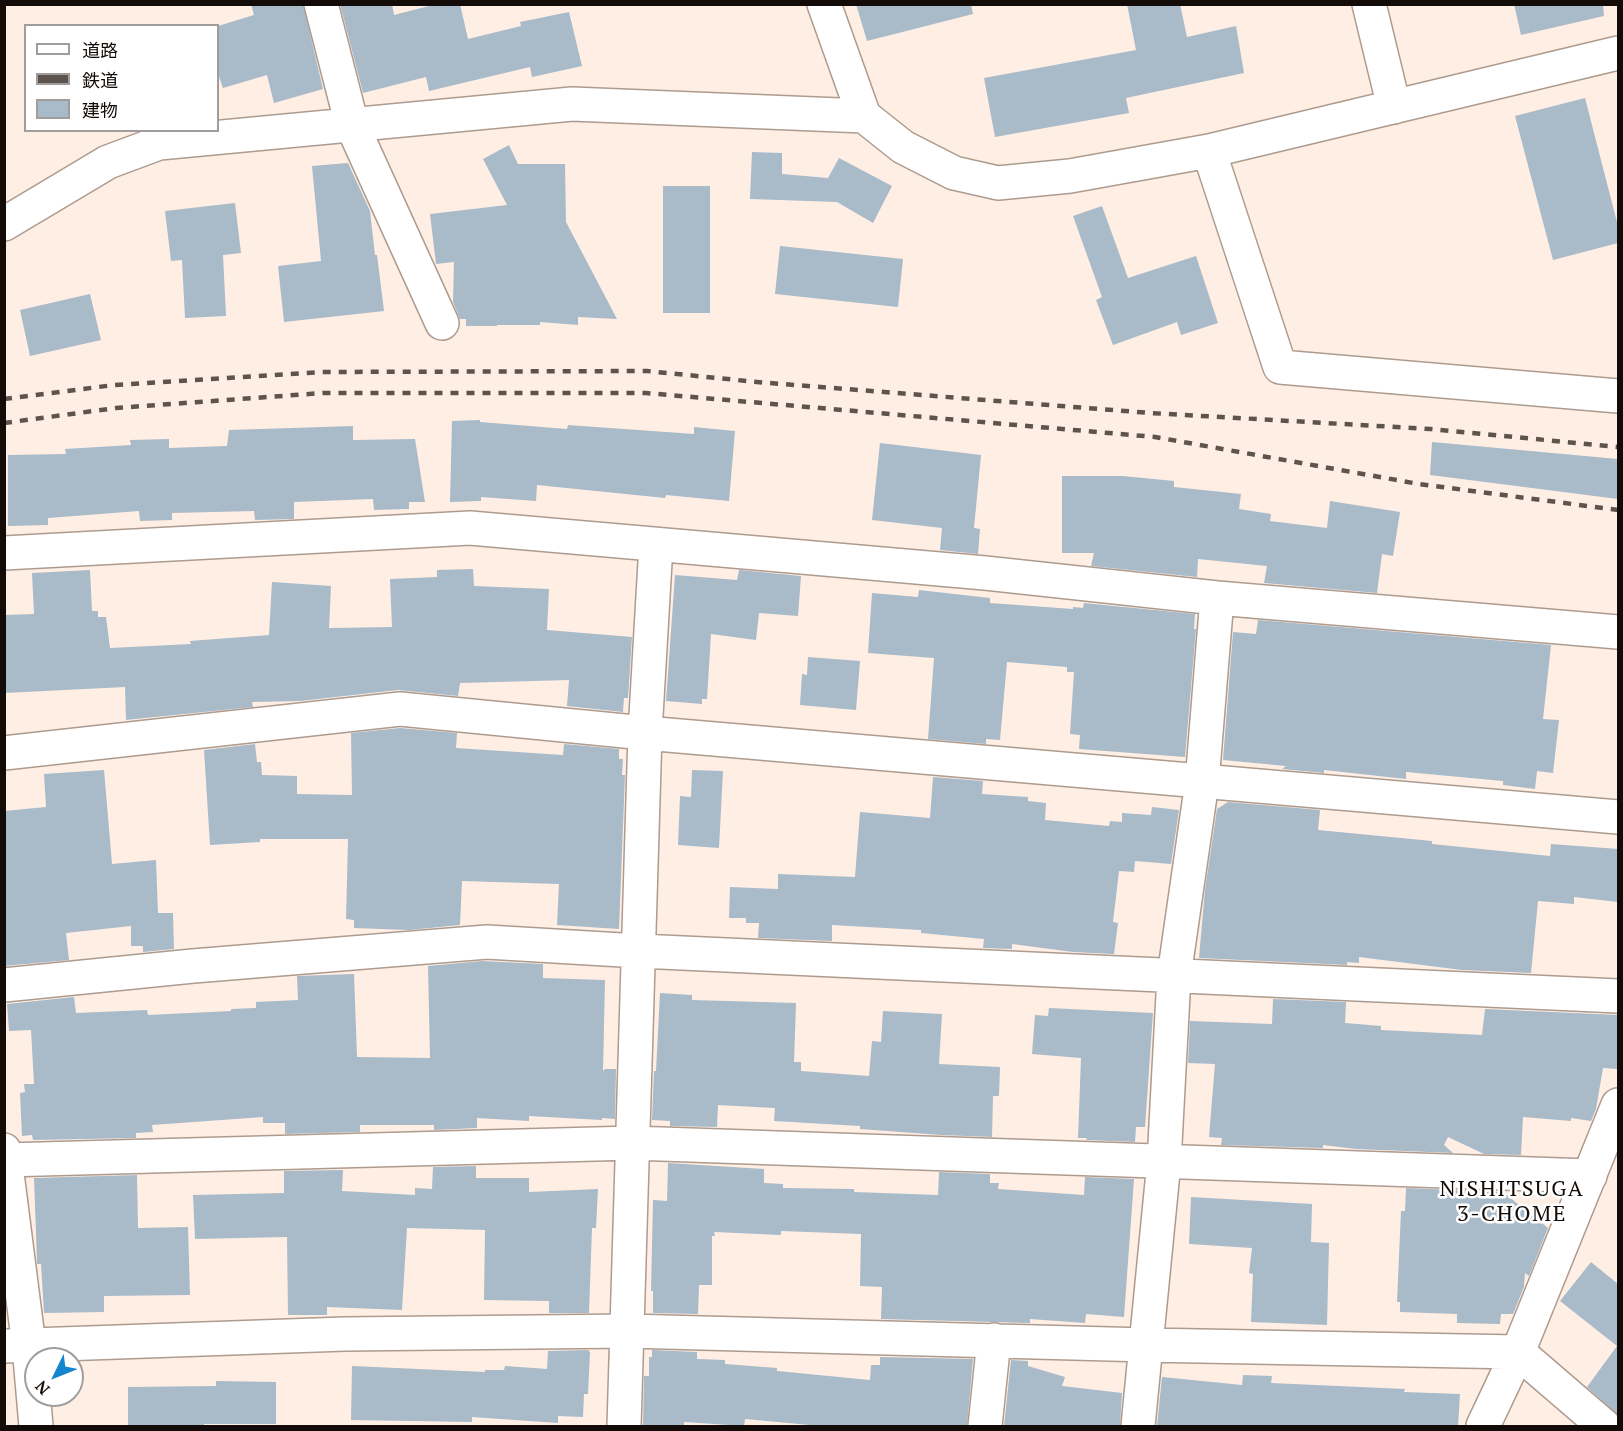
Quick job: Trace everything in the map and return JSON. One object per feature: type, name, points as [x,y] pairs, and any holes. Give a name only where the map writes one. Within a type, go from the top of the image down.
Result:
[{"type":"street","points":[[321,4],[352,125],[442,323]]},
{"type":"street","points":[[824,4],[864,116],[903,147],[954,172],[998,183],[1070,176],[1209,151],[1618,52]]},
{"type":"street","points":[[1369,4],[1394,107]]},
{"type":"street","points":[[4,224],[108,162],[159,143],[572,104],[864,116]]},
{"type":"street","points":[[1209,151],[1281,367],[1618,396]]},
{"type":"street","points":[[4,553],[470,528],[985,573],[1217,598],[1618,632]]},
{"type":"street","points":[[624,1426],[645,733],[656,545]]},
{"type":"street","points":[[1138,1426],[1164,1162],[1174,976],[1202,782],[1217,598]]},
{"type":"street","points":[[4,753],[400,709],[645,733],[1618,817]]},
{"type":"street","points":[[4,985],[193,966],[487,942],[1618,996]]},
{"type":"street","points":[[1483,1426],[1518,1352],[1618,1106]]},
{"type":"street","points":[[36,1426],[17,1346],[5,1157],[632,1143],[1590,1176]]},
{"type":"street","points":[[17,1346],[345,1334],[628,1330],[1147,1345],[1518,1352],[1604,1426]]},
{"type":"street","points":[[985,1426],[994,1340]]},
{"type":"building","points":[[251,4],[303,4],[323,89],[274,103],[267,75],[223,88],[219,77],[219,26],[254,15]]},
{"type":"building","points":[[340,4],[392,4],[394,15],[437,4],[460,4],[468,39],[521,26],[520,22],[569,12],[582,66],[532,77],[530,67],[429,91],[426,77],[363,93]]},
{"type":"building","points":[[856,4],[971,4],[973,14],[867,41]]},
{"type":"building","points":[[1127,4],[1180,4],[1187,37],[1236,26],[1244,73],[1126,98],[1129,113],[995,137],[984,78],[1136,50]]},
{"type":"building","points":[[1514,4],[1603,4],[1604,16],[1521,35]]},
{"type":"building","points":[[1585,98],[1618,226],[1618,243],[1553,260],[1515,116]]},
{"type":"building","points":[[509,145],[518,164],[565,164],[566,222],[617,319],[578,317],[578,325],[540,322],[540,325],[466,326],[466,319],[460,319],[453,302],[454,262],[436,264],[430,214],[507,205],[483,159]]},
{"type":"building","points":[[752,152],[782,153],[782,174],[828,178],[839,158],[892,186],[873,223],[837,202],[750,199]]},
{"type":"building","points":[[348,163],[370,211],[384,311],[284,322],[278,266],[321,261],[312,166]]},
{"type":"building","points":[[663,186],[710,186],[710,313],[663,313]]},
{"type":"building","points":[[235,203],[241,253],[223,255],[226,316],[185,318],[182,260],[171,261],[165,211]]},
{"type":"building","points":[[1102,206],[1128,278],[1196,256],[1218,323],[1181,335],[1177,322],[1113,345],[1096,300],[1102,297],[1073,216]]},
{"type":"building","points":[[780,246],[903,259],[898,307],[775,294]]},
{"type":"building","points":[[90,294],[101,340],[30,356],[20,310]]},
{"type":"building","points":[[480,420],[480,422],[567,429],[568,425],[694,434],[694,427],[735,431],[729,501],[666,495],[665,498],[537,485],[536,501],[481,497],[481,501],[450,502],[452,421]]},
{"type":"building","points":[[353,426],[353,440],[415,439],[425,502],[409,502],[409,509],[374,510],[373,499],[294,502],[294,519],[255,520],[254,511],[172,513],[172,520],[140,521],[139,511],[48,518],[48,525],[8,526],[8,455],[66,454],[65,449],[131,445],[130,440],[169,439],[169,448],[227,446],[229,430]]},
{"type":"building","points":[[1432,442],[1618,459],[1618,499],[1430,475]]},
{"type":"building","points":[[880,443],[981,455],[974,528],[980,529],[978,554],[940,550],[942,528],[872,520]]},
{"type":"building","points":[[1062,476],[1123,476],[1174,481],[1174,487],[1241,494],[1239,509],[1271,514],[1270,521],[1327,528],[1330,501],[1400,512],[1393,556],[1382,554],[1377,593],[1264,583],[1267,566],[1198,559],[1197,577],[1091,566],[1094,553],[1062,553]]},
{"type":"building","points":[[473,569],[474,586],[549,589],[547,630],[632,637],[628,698],[624,698],[623,712],[567,706],[569,680],[460,683],[458,696],[398,690],[300,701],[252,702],[253,707],[126,720],[125,687],[4,693],[4,615],[34,614],[32,573],[90,570],[92,611],[98,611],[98,617],[106,617],[110,648],[191,644],[190,641],[269,635],[272,582],[331,586],[329,628],[392,627],[390,579],[437,577],[437,570]]},
{"type":"building","points":[[739,570],[801,576],[798,616],[759,613],[756,640],[711,634],[707,699],[702,699],[702,704],[666,701],[675,575],[737,580]]},
{"type":"building","points":[[919,590],[990,598],[990,603],[1073,609],[1073,607],[1083,608],[1084,603],[1195,614],[1194,629],[1196,629],[1185,757],[1079,749],[1080,735],[1070,734],[1074,672],[1067,672],[1067,667],[1007,662],[1000,740],[986,739],[986,744],[928,739],[934,658],[868,653],[872,593],[918,597]]},
{"type":"building","points":[[1258,620],[1551,645],[1543,719],[1559,720],[1553,773],[1537,771],[1535,789],[1503,785],[1503,781],[1406,772],[1406,779],[1324,770],[1324,773],[1282,769],[1286,766],[1223,760],[1233,632],[1256,634]]},
{"type":"building","points":[[808,657],[860,661],[856,710],[800,705],[802,674],[807,675]]},
{"type":"building","points":[[400,728],[457,733],[456,748],[563,755],[564,744],[619,749],[619,759],[623,759],[622,775],[625,775],[619,929],[557,925],[559,884],[462,881],[460,925],[409,930],[354,928],[354,920],[346,919],[348,839],[260,839],[260,842],[210,845],[204,750],[255,744],[257,762],[261,762],[262,775],[297,776],[297,794],[352,795],[351,733]]},
{"type":"building","points":[[104,770],[112,864],[156,860],[158,913],[173,913],[174,949],[143,952],[143,946],[131,946],[131,926],[66,933],[69,960],[4,966],[4,811],[46,807],[44,774]]},
{"type":"building","points":[[692,770],[723,771],[719,848],[678,845],[680,796],[691,797]]},
{"type":"building","points":[[933,777],[983,781],[982,794],[1028,797],[1028,801],[1046,803],[1045,820],[1109,826],[1110,821],[1122,822],[1122,813],[1151,815],[1152,807],[1179,810],[1171,864],[1135,861],[1134,872],[1119,871],[1113,922],[1118,923],[1114,954],[1073,952],[1012,944],[1012,949],[983,948],[984,939],[921,933],[921,930],[832,925],[832,941],[758,938],[759,923],[746,923],[746,918],[729,918],[730,887],[778,889],[778,874],[855,877],[860,812],[930,818]]},
{"type":"building","points":[[1228,802],[1320,810],[1318,830],[1432,841],[1432,844],[1550,856],[1551,844],[1618,849],[1618,902],[1574,897],[1574,904],[1538,901],[1531,973],[1462,970],[1359,957],[1359,963],[1347,962],[1347,965],[1199,958],[1205,890],[1217,809]]},
{"type":"building","points":[[482,961],[543,964],[543,978],[605,980],[603,1071],[616,1069],[615,1119],[529,1116],[529,1121],[477,1118],[477,1128],[434,1130],[434,1125],[360,1125],[360,1132],[285,1134],[285,1123],[263,1123],[263,1117],[152,1125],[153,1132],[136,1133],[136,1138],[33,1140],[32,1135],[22,1136],[20,1093],[25,1092],[24,1084],[34,1084],[31,1030],[9,1031],[7,1004],[74,997],[76,1013],[147,1010],[148,1015],[231,1011],[231,1009],[256,1008],[256,1002],[298,1000],[297,976],[354,974],[357,1057],[430,1058],[428,966]]},
{"type":"building","points":[[660,993],[692,995],[692,1000],[796,1003],[794,1062],[801,1062],[801,1071],[869,1076],[872,1041],[881,1042],[883,1011],[942,1014],[939,1064],[1000,1067],[999,1096],[993,1096],[992,1137],[774,1121],[775,1108],[718,1105],[717,1127],[670,1126],[670,1121],[652,1120]]},
{"type":"building","points":[[1273,999],[1346,1002],[1345,1023],[1381,1026],[1381,1030],[1482,1035],[1485,1009],[1618,1015],[1618,1069],[1603,1068],[1596,1109],[1591,1121],[1571,1118],[1571,1121],[1523,1117],[1521,1155],[1484,1154],[1448,1137],[1444,1145],[1453,1153],[1356,1149],[1323,1145],[1323,1148],[1221,1145],[1222,1138],[1209,1137],[1215,1064],[1188,1063],[1190,1021],[1272,1024]]},
{"type":"building","points":[[1049,1008],[1153,1013],[1145,1127],[1136,1127],[1135,1142],[1078,1138],[1081,1058],[1032,1054],[1035,1015],[1048,1016]]},
{"type":"building","points":[[668,1163],[764,1169],[764,1183],[783,1184],[783,1188],[854,1189],[854,1192],[938,1195],[939,1172],[990,1174],[990,1183],[999,1183],[998,1189],[1084,1195],[1085,1177],[1134,1179],[1124,1317],[1086,1314],[1085,1323],[1030,1319],[1030,1323],[881,1319],[882,1287],[860,1286],[861,1234],[781,1231],[781,1235],[714,1232],[715,1236],[712,1236],[712,1285],[699,1285],[698,1314],[653,1313],[653,1291],[651,1291],[653,1200],[667,1201]]},
{"type":"building","points":[[476,1166],[476,1178],[529,1178],[529,1192],[598,1189],[596,1228],[592,1228],[589,1313],[549,1313],[549,1301],[484,1300],[485,1230],[407,1228],[402,1310],[327,1307],[327,1315],[288,1315],[287,1237],[195,1239],[193,1195],[284,1193],[284,1171],[343,1170],[342,1191],[415,1195],[415,1188],[432,1189],[433,1167]]},
{"type":"building","points":[[137,1175],[138,1228],[188,1227],[190,1295],[104,1296],[104,1312],[44,1313],[41,1264],[37,1264],[34,1178]]},
{"type":"building","points":[[1406,1188],[1503,1192],[1548,1228],[1529,1276],[1525,1273],[1524,1287],[1513,1314],[1501,1314],[1500,1324],[1457,1323],[1457,1314],[1400,1312],[1400,1302],[1397,1302],[1401,1211],[1405,1211]]},
{"type":"building","points":[[1191,1197],[1312,1204],[1311,1242],[1329,1243],[1327,1325],[1251,1322],[1253,1274],[1249,1273],[1252,1248],[1189,1244]]},
{"type":"building","points":[[1591,1262],[1618,1284],[1618,1415],[1587,1387],[1617,1346],[1560,1301]]},
{"type":"building","points":[[588,1350],[590,1352],[588,1394],[584,1394],[583,1417],[558,1416],[558,1423],[472,1417],[472,1422],[351,1420],[352,1366],[485,1372],[485,1370],[504,1370],[505,1366],[547,1369],[548,1351]]},
{"type":"building","points":[[652,1350],[697,1352],[697,1359],[725,1360],[725,1364],[870,1380],[871,1365],[880,1365],[880,1357],[973,1359],[967,1426],[810,1426],[745,1419],[744,1426],[684,1422],[684,1426],[643,1426],[644,1376],[649,1376],[649,1357],[652,1357]]},
{"type":"building","points":[[1011,1360],[1028,1361],[1028,1366],[1065,1377],[1062,1386],[1122,1393],[1120,1426],[1004,1426]]},
{"type":"building","points":[[1243,1375],[1272,1376],[1271,1383],[1460,1394],[1458,1426],[1157,1426],[1162,1377],[1242,1385]]},
{"type":"building","points":[[216,1381],[276,1382],[276,1424],[128,1426],[128,1387],[216,1386]]},
{"type":"railway","points":[[4,399],[114,385],[322,372],[647,371],[757,382],[1150,413],[1431,429],[1618,447]]},
{"type":"railway","points":[[4,423],[116,408],[323,393],[646,393],[1155,437],[1419,484],[1618,510]]},
{"type":"district","name":"NISHITSUGA 3-CHOME","points":[[1512,1202]]}]
